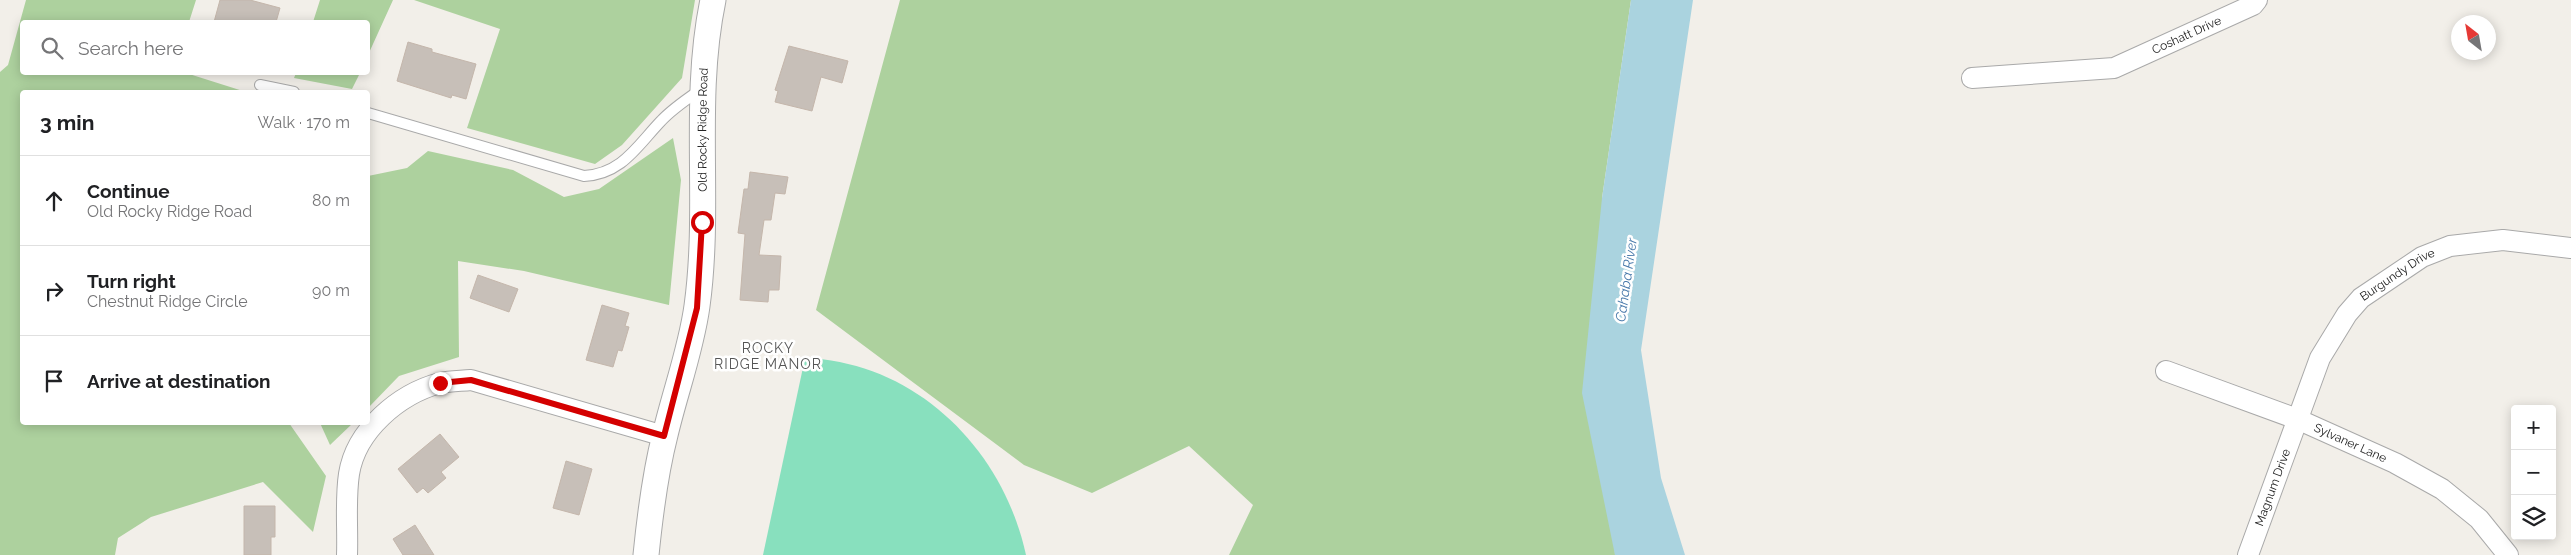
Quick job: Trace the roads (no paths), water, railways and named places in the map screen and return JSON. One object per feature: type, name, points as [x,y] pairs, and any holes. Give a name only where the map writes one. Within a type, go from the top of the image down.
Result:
[{"type":"street","name":"Old Rocky Ridge Road","points":[[646,555],[650,515],[664,436],[697,308],[702,222],[701,89],[713,0]]},
{"type":"street","name":"Coshatt Drive","points":[[1972,78],[2114,68],[2253,5],[2257,0]]},
{"type":"street","name":"Burgundy Drive","points":[[2297,419],[2320,358],[2347,314],[2361,298],[2422,257],[2450,246],[2503,240],[2571,248]]},
{"type":"street","name":"Sylvaner Lane","points":[[2166,371],[2297,419],[2395,462],[2442,489],[2479,519],[2508,555]]},
{"type":"street","points":[[347,555],[349,473],[362,440],[380,416],[404,399],[440,383],[471,380],[664,436]]},
{"type":"street","name":"Magnum Drive","points":[[2248,555],[2297,419]]},
{"type":"lane","points":[[260,85],[284,90]]},
{"type":"lane","points":[[370,114],[584,176],[596,175],[616,168],[628,160],[662,120],[701,89]]},
{"type":"water","name":"Cahaba River","points":[[1631,0],[1693,0],[1641,350],[1661,478],[1685,555],[1615,555],[1582,393],[1602,198]]},
{"type":"district","name":"ROCKY RIDGE MANOR","points":[[768,356]]}]
